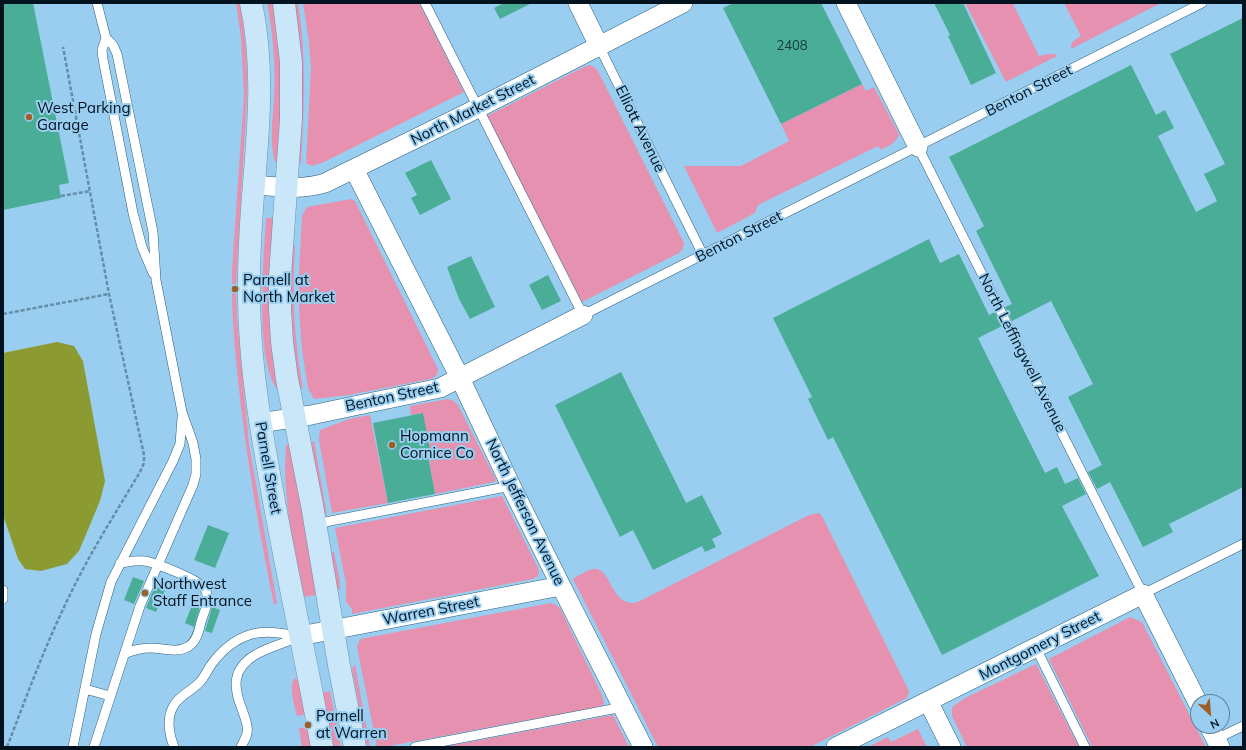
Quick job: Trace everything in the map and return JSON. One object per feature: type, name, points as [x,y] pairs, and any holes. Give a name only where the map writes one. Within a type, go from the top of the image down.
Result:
[{"type":"main road","points":[[251,3],[255,21],[259,56],[260,86],[260,115],[254,185]]},
{"type":"main road","points":[[284,3],[292,62],[291,118],[280,276],[282,342],[294,417],[315,524],[355,747]]},
{"type":"main road","name":"Parnell Street","points":[[254,185],[249,276],[250,328],[260,423],[279,533],[322,747]]},
{"type":"street","name":"Elliott Avenue","points":[[578,3],[599,46]]},
{"type":"street","name":"North Market Street","points":[[254,185],[286,188],[316,186],[478,108],[683,3]]},
{"type":"street","name":"North Leffingwell Avenue","points":[[846,3],[918,146]]},
{"type":"street","name":"North Jefferson Avenue","points":[[354,168],[460,378],[561,586],[643,747]]},
{"type":"street","name":"Benton Street","points":[[260,423],[433,390],[583,316]]},
{"type":"street","name":"Warren Street","points":[[300,636],[561,586]]},
{"type":"street","name":"North Leffingwell Avenue","points":[[1143,594],[1193,694]]},
{"type":"street","name":"Montgomery Street","points":[[836,747],[1143,594]]},
{"type":"street","points":[[928,701],[951,747]]},
{"type":"lane","points":[[94,747],[140,606],[194,485],[196,474],[196,459],[193,443],[182,412],[156,280],[153,232],[117,54],[113,45],[106,38],[97,3]]},
{"type":"lane","points":[[425,3],[583,316]]},
{"type":"lane","name":"Benton Street","points":[[583,316],[1202,3]]},
{"type":"lane","points":[[106,38],[102,50],[132,212],[142,247],[156,280]]},
{"type":"lane","name":"Elliott Avenue","points":[[599,46],[702,255]]},
{"type":"lane","name":"North Leffingwell Avenue","points":[[918,146],[1143,594]]},
{"type":"lane","points":[[73,747],[96,634],[107,594],[120,563],[173,461],[180,444],[182,412]]},
{"type":"lane","points":[[315,524],[512,486]]},
{"type":"lane","name":"Montgomery Street","points":[[1143,594],[1243,544]]},
{"type":"lane","points":[[120,563],[145,561],[157,565],[199,583],[206,590],[207,597],[206,605],[195,639],[190,646],[182,650],[149,648],[136,649],[124,654]]},
{"type":"lane","points":[[3,590],[3,599]]},
{"type":"lane","points":[[174,747],[170,736],[169,720],[174,706],[181,697],[200,682],[224,649],[239,639],[252,634],[277,632],[300,636]]},
{"type":"lane","points":[[241,747],[247,732],[247,721],[237,695],[235,685],[236,675],[254,656],[300,636]]},
{"type":"lane","points":[[1036,648],[1085,747]]},
{"type":"lane","points":[[85,689],[110,696]]},
{"type":"lane","points":[[415,747],[623,707]]},
{"type":"lane","points":[[1215,737],[1243,726]]},
{"type":"path","points":[[7,747],[56,623],[67,600],[144,463],[144,455],[109,294],[63,47]]},
{"type":"path","points":[[61,196],[90,191]]},
{"type":"path","points":[[3,314],[109,294]]},
{"type":"shaded area","points":[[236,3],[240,3],[242,15],[246,50],[247,97],[236,284],[232,284],[244,95],[241,37]]},
{"type":"shaded area","points":[[267,3],[275,3],[282,53],[279,162],[275,162],[272,146],[275,86],[271,27]]},
{"type":"shaded area","points":[[293,3],[298,3],[304,63],[304,104],[301,164],[299,159]]},
{"type":"shaded area","points":[[303,3],[419,3],[464,92],[324,162],[312,166],[306,163],[311,69],[309,42]]},
{"type":"shaded area","points":[[965,3],[1015,3],[1013,4],[1039,56],[1054,54],[1057,56],[1006,82]]},
{"type":"shaded area","points":[[1064,3],[1161,3],[1071,49],[1073,42],[1081,36]]},
{"type":"shaded area","points":[[590,65],[598,71],[684,243],[683,248],[679,253],[582,302],[487,116]]},
{"type":"shaded area","points":[[862,84],[866,91],[874,87],[899,134],[894,142],[881,150],[878,146],[758,205],[755,213],[717,233],[684,166],[741,166],[789,141],[781,124]]},
{"type":"shaded area","points":[[351,199],[355,201],[438,371],[436,376],[430,379],[349,395],[314,399],[308,388],[302,350],[299,309],[302,216],[307,207]]},
{"type":"shaded area","points":[[266,218],[275,218],[278,390],[271,376],[266,356],[263,333],[262,307]]},
{"type":"shaded area","points":[[290,246],[295,246],[294,318],[302,389],[299,385],[291,335]]},
{"type":"shaded area","points":[[232,290],[236,290],[237,319],[249,444],[277,603],[274,605],[258,521],[245,437],[238,380]]},
{"type":"shaded area","points":[[57,342],[74,346],[83,361],[105,481],[100,501],[79,551],[67,564],[41,571],[25,569],[18,559],[3,515],[3,353]]},
{"type":"shaded area","points":[[448,399],[454,401],[458,405],[496,480],[494,482],[435,494],[430,466],[430,449],[423,413],[411,415],[410,406]]},
{"type":"shaded area","points":[[370,415],[388,503],[332,513],[319,440],[320,430],[349,419]]},
{"type":"shaded area","points":[[314,441],[327,515],[324,513],[311,448],[312,442]]},
{"type":"shaded area","points":[[291,443],[316,582],[316,595],[303,597],[287,503],[285,465],[286,446],[287,444]]},
{"type":"shaded area","points":[[502,496],[538,568],[538,576],[533,579],[352,614],[352,609],[346,602],[346,583],[335,528]]},
{"type":"shaded area","points":[[819,513],[822,516],[909,691],[907,698],[810,747],[658,747],[573,579],[590,570],[599,569],[607,578],[619,597],[625,601],[635,603],[809,515]]},
{"type":"shaded area","points":[[334,552],[340,582],[340,589],[337,590],[330,553]]},
{"type":"shaded area","points":[[551,603],[560,608],[602,695],[604,703],[602,706],[384,747],[377,747],[357,647],[360,639]]},
{"type":"shaded area","points":[[1130,617],[1142,622],[1190,716],[1190,734],[1199,734],[1206,747],[1092,747],[1049,659]]},
{"type":"shaded area","points":[[355,664],[370,747],[368,747],[366,743],[352,669]]},
{"type":"shaded area","points":[[1036,664],[1079,747],[967,747],[952,716],[952,707],[965,698]]},
{"type":"shaded area","points":[[294,678],[300,681],[307,714],[297,716],[292,692]]},
{"type":"shaded area","points":[[330,691],[341,747],[331,747],[321,693]]},
{"type":"shaded area","points":[[613,715],[629,747],[443,747]]},
{"type":"shaded area","points":[[309,727],[313,747],[302,747],[299,728]]},
{"type":"shaded area","points":[[918,729],[927,747],[868,747],[888,737],[891,742]]},
{"type":"building","name":"West Parking Garage","points":[[3,3],[33,3],[69,183],[59,185],[61,198],[3,210]]},
{"type":"building","points":[[504,3],[532,3],[500,19],[494,8]]},
{"type":"building","points":[[733,3],[821,3],[862,84],[781,124],[723,8]]},
{"type":"building","points":[[934,3],[963,3],[996,73],[971,85],[948,36],[950,35]]},
{"type":"building","points":[[1243,18],[1243,487],[1169,524],[1173,532],[1143,547],[1110,482],[1097,489],[1088,472],[1102,465],[1068,397],[1093,384],[1051,301],[1012,321],[1005,307],[1012,304],[976,231],[984,226],[949,157],[1131,65],[1156,115],[1165,110],[1174,128],[1158,136],[1196,212],[1217,201],[1204,174],[1225,164],[1170,54]]},
{"type":"building","points":[[431,160],[451,199],[420,215],[411,198],[417,195],[405,173]]},
{"type":"building","points":[[929,239],[940,263],[959,254],[989,315],[995,312],[1002,326],[978,338],[1045,473],[1057,467],[1065,484],[1078,478],[1086,494],[1062,506],[1099,576],[942,655],[833,437],[828,440],[808,399],[812,397],[773,318]]},
{"type":"building","points":[[471,256],[495,307],[470,319],[459,299],[447,267]]},
{"type":"building","points":[[548,275],[561,301],[542,310],[529,285]]},
{"type":"building","points":[[621,372],[686,503],[702,495],[722,534],[712,539],[716,547],[705,552],[702,546],[653,570],[633,530],[620,537],[555,405]]},
{"type":"building","name":"Hopmann Cornice Co","points":[[423,413],[430,449],[427,450],[435,494],[388,503],[373,423]]},
{"type":"building","points":[[208,525],[229,533],[215,568],[194,560]]},
{"type":"building","points":[[133,577],[144,581],[134,604],[124,600]]},
{"type":"building","points":[[155,586],[165,590],[156,612],[146,608]]},
{"type":"building","points":[[194,600],[201,603],[194,627],[185,623]]},
{"type":"building","points":[[212,607],[220,610],[212,633],[205,631]]},
{"type":"place","name":"West Parking Garage","points":[[29,117]]},
{"type":"place","name":"Parnell at North Market","points":[[235,289]]},
{"type":"place","name":"Hopmann Cornice Co","points":[[392,445]]},
{"type":"place","name":"Northwest Staff Entrance","points":[[145,593]]},
{"type":"place","name":"Parnell at Warren","points":[[308,725]]}]
